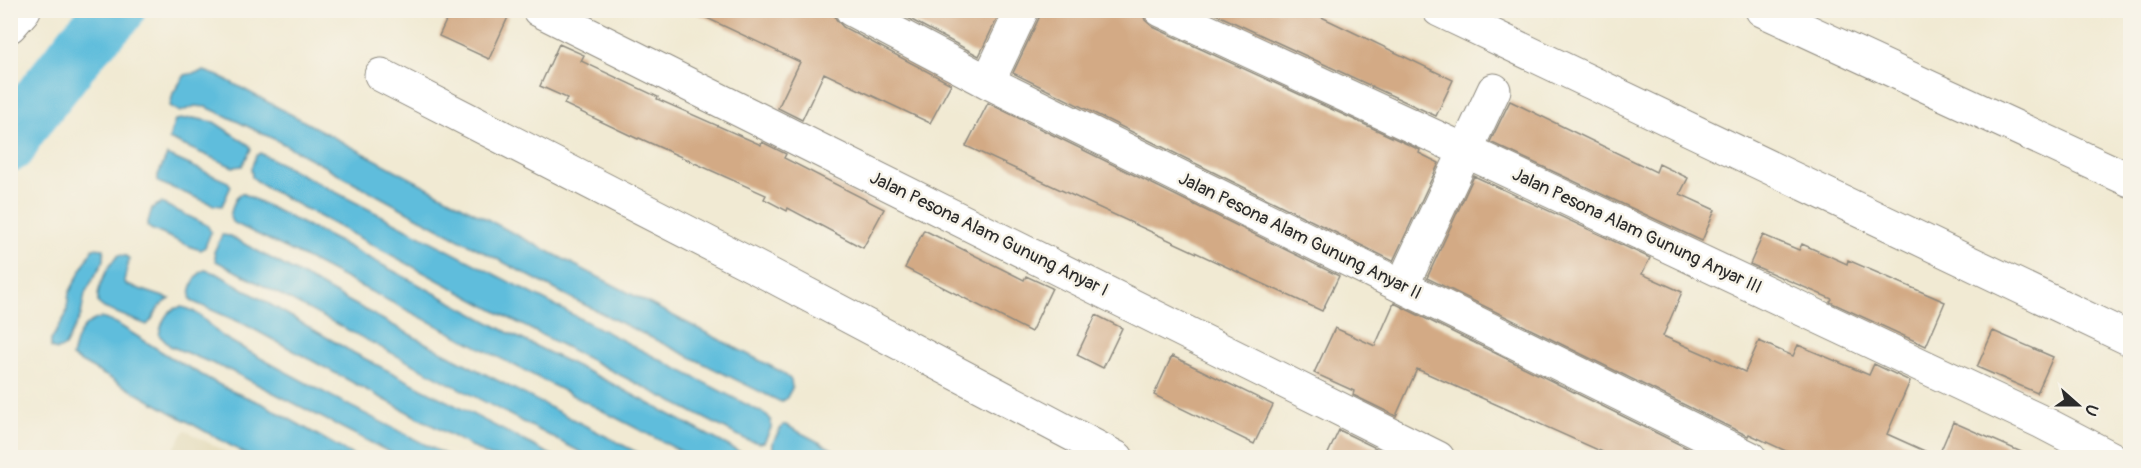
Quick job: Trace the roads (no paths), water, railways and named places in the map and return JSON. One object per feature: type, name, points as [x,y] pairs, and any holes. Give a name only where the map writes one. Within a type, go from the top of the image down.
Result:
[{"type":"street","points":[[10,26],[24,10]]},
{"type":"street","name":"Jalan Pesona Alam Gunung Anyar I","points":[[539,10],[1438,458]]},
{"type":"street","name":"Jalan Pesona Alam Gunung Anyar II","points":[[852,10],[988,82],[1750,458]]},
{"type":"street","points":[[988,82],[1022,10]]},
{"type":"street","name":"Jalan Pesona Alam Gunung Anyar III","points":[[1161,10],[1466,151],[2067,447],[2111,458]]},
{"type":"street","points":[[1440,10],[2130,339]]},
{"type":"street","points":[[1762,10],[2130,180]]},
{"type":"street","points":[[381,75],[763,271],[1117,458]]},
{"type":"street","points":[[1402,286],[1494,90]]},
{"type":"water","points":[[204,71],[221,77],[513,233],[780,371],[791,380],[792,388],[786,399],[781,402],[579,302],[280,142],[224,115],[206,107],[195,106],[180,112],[170,106],[173,93],[185,75]]},
{"type":"water","points":[[193,118],[214,122],[249,145],[251,149],[242,166],[233,167],[169,139],[175,120]]},
{"type":"water","points":[[260,153],[767,415],[771,420],[771,428],[764,442],[745,439],[499,313],[265,187],[252,177],[251,168],[256,156]]},
{"type":"water","points":[[167,155],[228,182],[231,186],[222,206],[214,205],[158,182],[158,175]]},
{"type":"water","points":[[242,193],[347,246],[507,332],[607,381],[749,457],[692,457],[232,222],[230,217],[233,207]]},
{"type":"water","points":[[161,203],[207,225],[211,232],[205,247],[201,250],[194,248],[147,226],[152,208]]},
{"type":"water","points":[[222,235],[230,236],[431,346],[646,457],[590,457],[216,261],[214,252]]},
{"type":"water","points":[[93,248],[104,249],[104,260],[85,293],[81,315],[65,346],[58,350],[53,349],[51,340],[66,315],[69,293]]},
{"type":"water","points":[[119,255],[129,259],[124,281],[127,285],[170,299],[161,305],[147,325],[104,308],[98,303],[99,290],[104,277]]},
{"type":"water","points":[[205,270],[218,274],[352,352],[555,457],[491,457],[244,324],[191,301],[193,283]]},
{"type":"water","points":[[181,307],[199,315],[219,334],[253,354],[450,457],[399,457],[231,371],[170,346],[159,335],[160,330],[168,313]]},
{"type":"water","points":[[101,318],[116,323],[227,389],[263,404],[356,457],[251,457],[72,357],[80,332],[89,323]]},
{"type":"water","points":[[783,425],[847,457],[779,457],[773,445]]},
{"type":"waterway","points":[[10,144],[16,131],[84,44],[117,10]]}]
